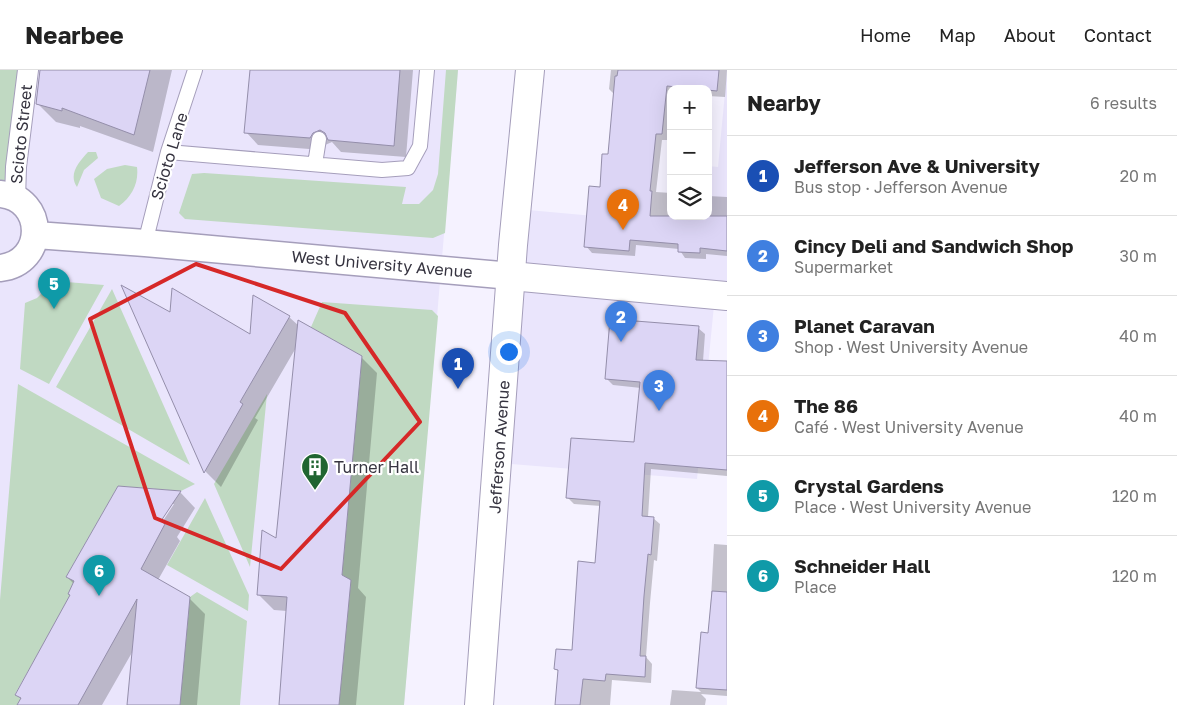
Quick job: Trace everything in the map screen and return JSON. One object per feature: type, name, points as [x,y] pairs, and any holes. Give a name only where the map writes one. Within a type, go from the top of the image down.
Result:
[{"type":"main road","name":"Jefferson Avenue","points":[[479,705],[511,276],[530,70]]},
{"type":"main road","name":"West University Avenue","points":[[511,276],[727,296]]},
{"type":"street","name":"Scioto Street","points":[[8,196],[16,167],[28,70]]},
{"type":"street","points":[[0,268],[9,267],[19,262],[32,247],[36,235],[32,215],[25,205],[8,196]]},
{"type":"street","name":"West University Avenue","points":[[36,235],[511,276]]},
{"type":"lane","name":"Scioto Lane","points":[[145,243],[168,152],[195,70]]},
{"type":"lane","points":[[168,152],[382,170],[408,168],[420,146],[427,70]]},
{"type":"lane","points":[[315,164],[319,139]]},
{"type":"highlighted area","points":[[196,264],[345,313],[420,422],[281,569],[155,518],[90,319]]},
{"type":"shaded area","points":[[0,70],[458,70],[404,705],[0,705]]},
{"type":"shaded area","points":[[727,70],[727,296],[715,295],[697,479],[498,463],[517,209],[682,224],[695,220],[712,220],[712,166],[718,167]]},
{"type":"green space","points":[[0,70],[28,70],[15,199],[0,189]]},
{"type":"green space","points":[[446,70],[458,70],[445,233],[433,238],[185,219],[179,213],[192,174],[204,173],[406,187],[402,204],[419,204],[433,190],[438,174]]},
{"type":"green space","points":[[88,152],[96,152],[98,158],[84,170],[77,187],[74,173],[78,164]]},
{"type":"green space","points":[[125,165],[137,167],[137,179],[131,194],[119,206],[101,198],[94,179],[107,169]]},
{"type":"green space","points":[[54,281],[104,285],[49,384],[20,369],[25,303],[37,298]]},
{"type":"green space","points":[[112,289],[190,465],[56,387]]},
{"type":"green space","points":[[322,302],[432,310],[438,316],[404,705],[339,705],[351,580],[342,575],[362,357],[311,327]]},
{"type":"green space","points":[[18,384],[195,484],[181,491],[118,486],[66,577],[74,581],[76,598],[63,609],[15,694],[21,698],[17,705],[0,705],[0,600]]},
{"type":"green space","points":[[267,394],[250,567],[214,484]]},
{"type":"green space","points":[[205,498],[249,595],[248,611],[167,565]]},
{"type":"green space","points":[[197,592],[247,621],[240,705],[180,705],[190,597]]},
{"type":"building","points":[[40,70],[150,70],[134,135],[62,108],[62,111],[36,104]]},
{"type":"building","points":[[250,70],[400,70],[394,146],[328,140],[325,133],[320,130],[313,133],[310,138],[244,133]]},
{"type":"building","points":[[618,70],[719,70],[717,91],[712,90],[712,85],[667,85],[662,134],[656,134],[650,191],[652,191],[650,216],[667,216],[667,220],[712,220],[712,216],[727,216],[727,251],[700,248],[700,253],[678,252],[678,244],[630,240],[629,251],[584,247],[589,186],[600,187],[602,154],[608,154],[615,76],[617,76]]},
{"type":"building","points":[[121,285],[170,312],[172,288],[250,334],[253,295],[290,316],[240,402],[243,404],[204,473]]},
{"type":"building","points":[[610,319],[699,326],[696,360],[727,361],[727,470],[645,463],[642,516],[654,517],[651,555],[648,554],[640,656],[646,656],[645,677],[606,674],[605,681],[583,679],[580,705],[555,705],[558,670],[554,669],[556,649],[572,650],[578,561],[595,563],[600,501],[566,498],[571,438],[634,442],[640,382],[605,379]]},
{"type":"building","name":"Turner Hall","points":[[298,320],[362,356],[342,575],[351,580],[339,705],[279,705],[287,597],[257,595],[262,530],[276,538]]},
{"type":"building","points":[[118,486],[181,491],[161,521],[165,524],[141,569],[190,597],[180,705],[127,705],[137,599],[78,705],[17,705],[21,698],[15,695],[70,595],[68,594],[74,581],[66,577]]},
{"type":"building","points":[[712,591],[727,592],[727,690],[696,688],[701,632],[708,633]]},
{"type":"place","name":"The 86","points":[[623,230]]},
{"type":"place","name":"Crystal Gardens","points":[[54,309]]},
{"type":"place","name":"Cincy Deli and Sandwich Shop","points":[[621,342]]},
{"type":"place","name":"Jefferson Ave & University","points":[[458,389]]},
{"type":"place","name":"Planet Caravan","points":[[659,411]]},
{"type":"place","name":"Turner Hall","points":[[315,491]]},
{"type":"place","name":"Schneider Hall","points":[[99,596]]}]
